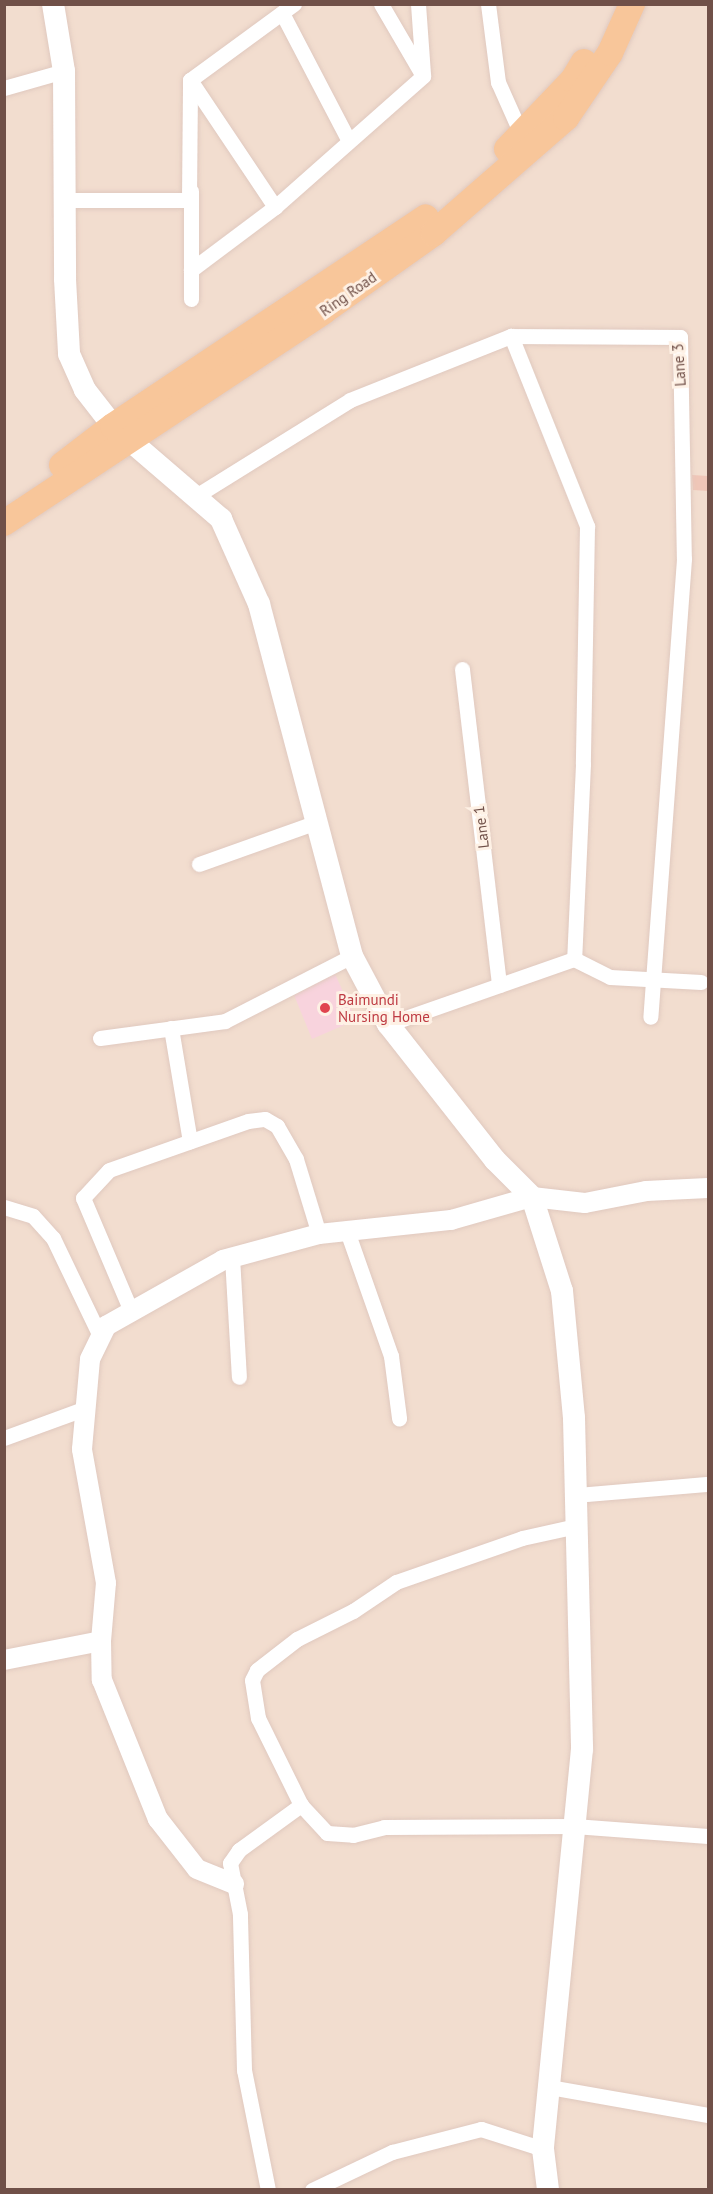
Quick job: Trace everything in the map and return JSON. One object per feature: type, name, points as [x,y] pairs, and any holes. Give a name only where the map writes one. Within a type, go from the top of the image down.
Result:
[{"type":"main road","points":[[53,4],[64,70],[69,354],[85,390],[121,432],[221,519],[259,604],[352,956],[388,1024],[495,1160],[532,1197],[562,1291],[574,1418],[582,1749],[543,2149],[548,2190]]},
{"type":"main road","points":[[121,432],[423,220],[522,136],[573,80],[615,4]]},
{"type":"main road","name":"Ring Road","points":[[4,508],[121,432],[324,311],[434,233],[566,118],[610,53],[632,4]]},
{"type":"main road","name":"Ring Road","points":[[4,524],[121,432]]},
{"type":"street","points":[[381,4],[423,76]]},
{"type":"street","points":[[418,4],[423,76]]},
{"type":"street","points":[[488,4],[498,82],[522,136]]},
{"type":"street","points":[[190,80],[288,9],[350,141]]},
{"type":"street","points":[[4,88],[64,70]]},
{"type":"street","points":[[191,270],[275,207],[423,76]]},
{"type":"street","points":[[65,200],[189,200],[190,80]]},
{"type":"street","points":[[190,80],[275,207]]},
{"type":"street","points":[[190,80],[191,299]]},
{"type":"street","points":[[196,496],[350,400],[511,336],[587,526],[583,764],[574,960]]},
{"type":"street","name":"Lane 3","points":[[511,336],[680,337],[684,559],[651,979]]},
{"type":"street","name":"Lane 1","points":[[462,669],[499,985]]},
{"type":"street","points":[[199,864],[317,822]]},
{"type":"street","points":[[100,1038],[225,1021],[352,956]]},
{"type":"street","points":[[388,1024],[574,960],[610,977],[702,982]]},
{"type":"street","points":[[650,1017],[651,979]]},
{"type":"street","points":[[171,1028],[190,1141]]},
{"type":"street","points":[[131,1311],[84,1197],[109,1170],[248,1121],[265,1119],[277,1126],[296,1159],[318,1234]]},
{"type":"street","points":[[234,1884],[197,1869],[158,1819],[102,1680],[101,1641],[106,1583],[82,1449],[90,1359],[106,1326],[232,1257],[318,1234],[451,1220],[532,1197],[585,1203],[645,1191],[708,1188]]},
{"type":"street","points":[[4,1207],[33,1216],[53,1238],[101,1338]]},
{"type":"street","points":[[347,1231],[391,1356],[399,1418]]},
{"type":"street","points":[[232,1257],[238,1377]]},
{"type":"street","points":[[4,1438],[86,1408]]},
{"type":"street","points":[[576,1495],[708,1484]]},
{"type":"street","points":[[576,1526],[522,1538],[396,1582],[353,1611],[297,1639],[257,1670],[252,1680],[252,1698],[258,1718],[301,1805],[327,1833],[353,1835],[384,1827],[574,1826],[708,1836]]},
{"type":"street","points":[[4,1660],[101,1641]]},
{"type":"street","points":[[268,2190],[244,2070],[242,1947],[230,1863],[239,1850],[301,1805]]},
{"type":"street","points":[[549,2087],[708,2115]]},
{"type":"street","points":[[312,2190],[392,2152],[481,2129],[543,2149]]},
{"type":"shaded area","points":[[5,5],[708,5],[708,2189],[5,2189]]},
{"type":"shaded area","name":"Baimundi Nursing Home","points":[[335,974],[356,1020],[312,1039],[294,995]]},
{"type":"building","points":[[692,475],[708,476],[708,491],[693,490]]},
{"type":"place","name":"Baimundi Nursing Home","points":[[325,1008]]}]
